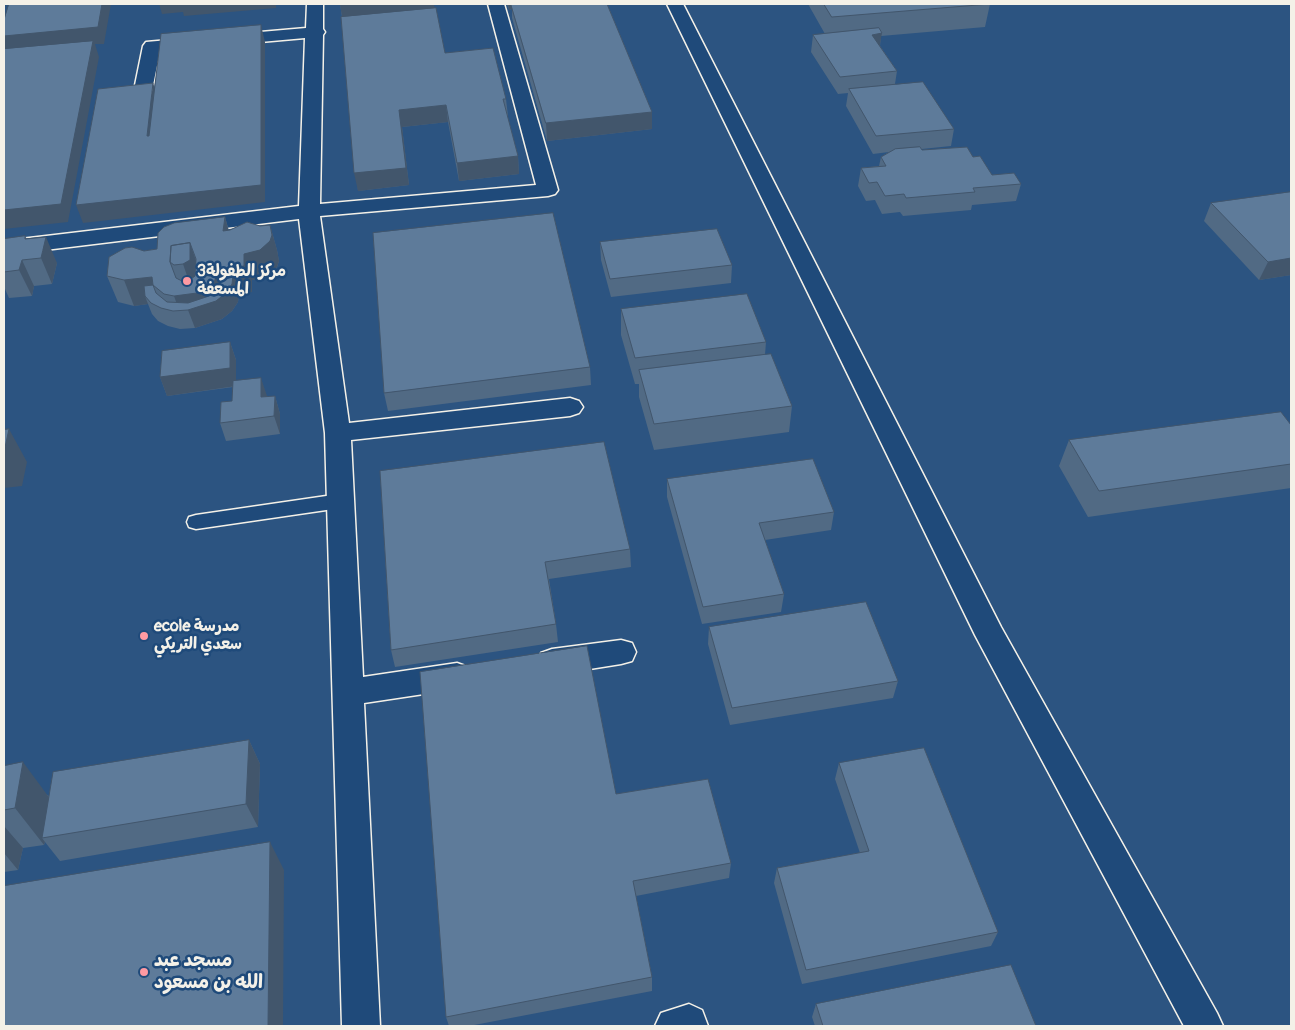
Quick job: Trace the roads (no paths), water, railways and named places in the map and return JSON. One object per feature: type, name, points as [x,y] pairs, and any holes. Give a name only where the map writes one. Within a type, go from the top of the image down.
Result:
[{"type":"street","points":[[315,4],[316,32],[309,211],[338,433],[361,1026]]},
{"type":"street","points":[[4,248],[309,211],[548,190],[496,4]]},
{"type":"street","points":[[675,4],[990,635],[1204,1026]]},
{"type":"street","points":[[143,90],[152,46],[316,32]]},
{"type":"street","points":[[338,433],[570,407]]},
{"type":"street","points":[[523,666],[620,652]]},
{"type":"street","points":[[348,692],[484,672]]},
{"type":"street","points":[[674,1026],[689,1023],[689,1026]]},
{"type":"lane","points":[[196,522],[340,501]]},
{"type":"place","name":"3مركز الطفولة المسعفة","points":[[187,281]]},
{"type":"place","name":"ecole مدرسة سعدي التريكي","points":[[144,636]]},
{"type":"place","name":"مسجد عبد الله بن مسعود","points":[[144,972]]}]
